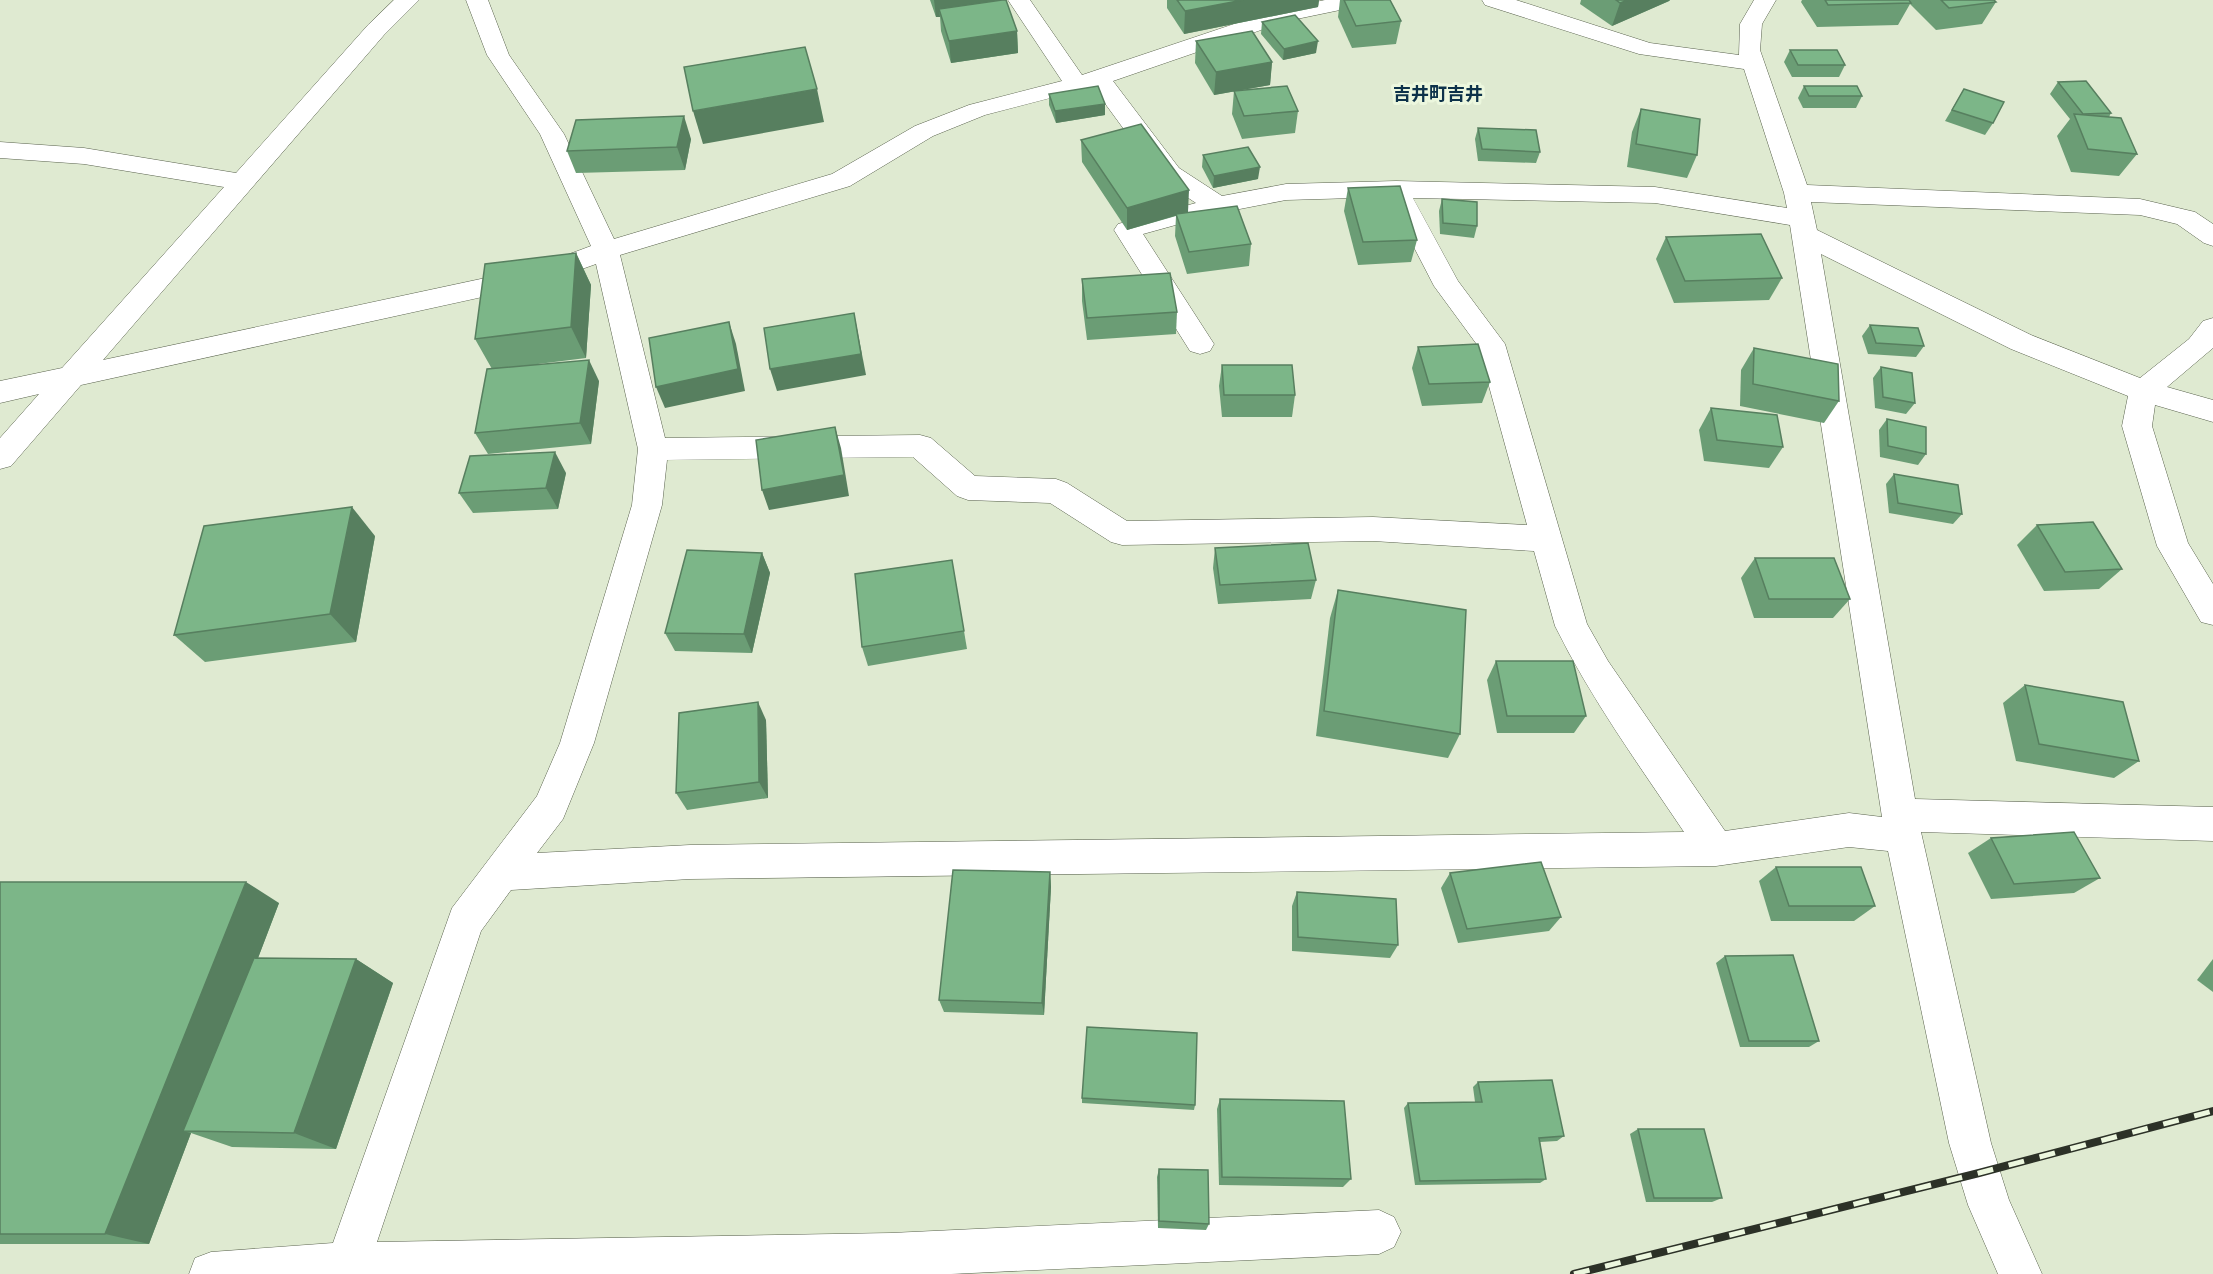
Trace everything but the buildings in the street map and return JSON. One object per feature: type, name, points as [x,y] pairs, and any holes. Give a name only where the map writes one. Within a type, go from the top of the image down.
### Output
[{"type":"street","points":[[0,458],[241,182],[382,24],[408,0]]},
{"type":"street","points":[[348,1264],[465,921],[550,807],[577,743],[647,505],[653,449],[606,250],[552,134],[498,55],[477,0]]},
{"type":"street","points":[[1019,0],[1170,174],[1218,205]]},
{"type":"street","points":[[0,392],[537,276],[606,250],[831,184],[946,121],[978,110],[1087,81],[1281,16],[1356,0]]},
{"type":"street","points":[[1493,0],[1647,50],[1755,64]]},
{"type":"street","points":[[1765,0],[1751,24],[1749,50],[1802,216],[1902,826],[1970,1143],[1989,1205],[2020,1274]]},
{"type":"street","points":[[0,150],[84,156],[241,182]]},
{"type":"street","points":[[1396,189],[1448,286],[1491,344],[1571,626],[1596,671],[1716,849]]},
{"type":"street","points":[[1200,344],[1127,230],[1218,205],[1286,192],[1396,189],[1655,195],[1802,216],[2140,207],[2186,218],[2213,237]]},
{"type":"street","points":[[1802,216],[2021,342],[2144,391],[2213,411]]},
{"type":"street","points":[[2213,328],[2199,346],[2144,391],[2137,426],[2173,546],[2213,612]]},
{"type":"street","points":[[653,449],[920,446],[968,488],[1056,491],[1122,533],[1373,529],[1546,539]]},
{"type":"street","points":[[499,873],[690,862],[1716,849],[1849,830],[1902,826],[2213,824]]},
{"type":"street","points":[[211,1274],[348,1264],[891,1255],[1378,1232]]},
{"type":"railway","points":[[1574,1274],[1979,1173],[2213,1111]]},
{"type":"district","name":"吉井町吉井","points":[[1438,94]]}]
